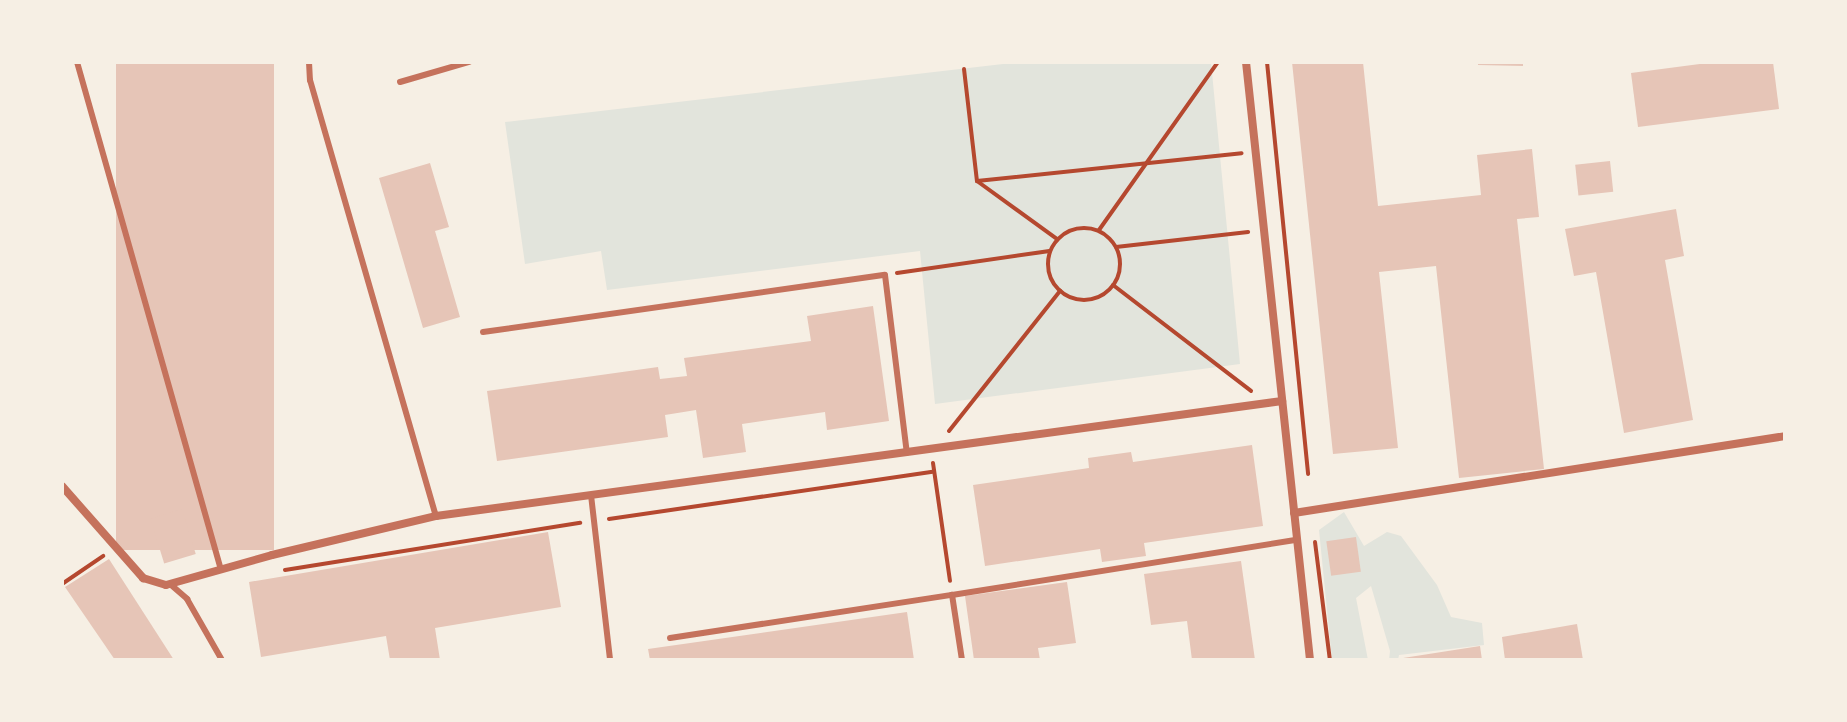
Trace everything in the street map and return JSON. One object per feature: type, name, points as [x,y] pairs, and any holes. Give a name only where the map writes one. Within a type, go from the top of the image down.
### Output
[{"type":"street","points":[[1246,62],[1310,660]]},
{"type":"street","points":[[62,486],[115,549],[147,581],[170,584],[436,516],[1282,401]]},
{"type":"street","points":[[1294,513],[1785,436]]},
{"type":"lane","points":[[77,62],[221,570]]},
{"type":"lane","points":[[309,62],[310,80],[436,516]]},
{"type":"lane","points":[[400,82],[469,62]]},
{"type":"lane","points":[[483,332],[885,275],[907,453]]},
{"type":"lane","points":[[591,495],[610,660]]},
{"type":"lane","points":[[670,638],[1297,540]]},
{"type":"lane","points":[[170,584],[187,599],[222,660]]},
{"type":"lane","points":[[952,595],[962,660]]},
{"type":"path","points":[[1098,230],[1218,62]]},
{"type":"path","points":[[1267,62],[1312,510]]},
{"type":"path","points":[[964,69],[977,181],[1057,239]]},
{"type":"path","points":[[977,181],[1256,152]]},
{"type":"path","points":[[1079,228],[1098,230],[1116,247],[1119,272],[1113,285],[1096,298],[1083,300],[1060,291],[1050,277],[1049,251],[1057,239],[1079,228]]},
{"type":"path","points":[[1116,247],[1264,230]]},
{"type":"path","points":[[885,275],[1049,251]]},
{"type":"path","points":[[1113,285],[1267,403]]},
{"type":"path","points":[[952,595],[933,472],[935,448],[1060,291]]},
{"type":"path","points":[[547,527],[933,472]]},
{"type":"path","points":[[1315,540],[1330,660]]},
{"type":"path","points":[[62,584],[115,549]]},
{"type":"shaded area","points":[[1021,62],[1211,62],[1240,364],[935,404],[920,251],[607,290],[601,251],[525,264],[505,122]]},
{"type":"shaded area","points":[[1344,512],[1364,546],[1387,532],[1401,536],[1437,585],[1451,617],[1482,623],[1484,645],[1399,655],[1398,660],[1389,660],[1390,651],[1371,586],[1356,598],[1368,660],[1332,660],[1319,530]]},
{"type":"building","points":[[116,62],[274,62],[274,550],[116,550]]},
{"type":"building","points":[[1292,62],[1363,62],[1378,206],[1481,195],[1477,155],[1532,149],[1539,217],[1517,219],[1544,469],[1459,478],[1436,266],[1379,272],[1398,448],[1333,454]]},
{"type":"building","points":[[1478,62],[1523,62],[1523,66],[1478,65]]},
{"type":"building","points":[[1715,62],[1773,62],[1779,109],[1638,127],[1631,73]]},
{"type":"building","points":[[1610,161],[1613,192],[1578,195],[1575,165]]},
{"type":"building","points":[[430,163],[449,227],[435,231],[460,317],[423,328],[379,178]]},
{"type":"building","points":[[1676,209],[1684,256],[1665,260],[1693,420],[1624,433],[1596,272],[1574,276],[1565,229]]},
{"type":"building","points":[[873,306],[889,421],[827,430],[825,412],[742,424],[746,452],[703,458],[696,410],[665,415],[668,437],[497,461],[487,391],[658,367],[660,379],[687,376],[684,358],[811,341],[807,316]]},
{"type":"building","points":[[1252,445],[1263,526],[1144,543],[1146,556],[1102,562],[1100,549],[985,566],[973,485],[1089,468],[1088,458],[1131,452],[1133,462]]},
{"type":"building","points":[[182,509],[196,554],[164,564],[150,519]]},
{"type":"building","points":[[548,532],[561,607],[435,628],[440,660],[390,660],[386,636],[261,657],[249,582]]},
{"type":"building","points":[[1356,537],[1361,572],[1331,576],[1326,541]]},
{"type":"building","points":[[109,559],[174,660],[115,660],[65,587]]},
{"type":"building","points":[[1241,561],[1255,660],[1192,660],[1187,621],[1151,625],[1144,574]]},
{"type":"building","points":[[1067,582],[1076,643],[1038,648],[1040,660],[974,660],[965,596]]},
{"type":"building","points":[[907,612],[914,660],[650,660],[648,649]]},
{"type":"building","points":[[1577,624],[1583,660],[1505,660],[1502,637]]},
{"type":"building","points":[[1480,646],[1482,660],[1403,660],[1403,658]]}]
